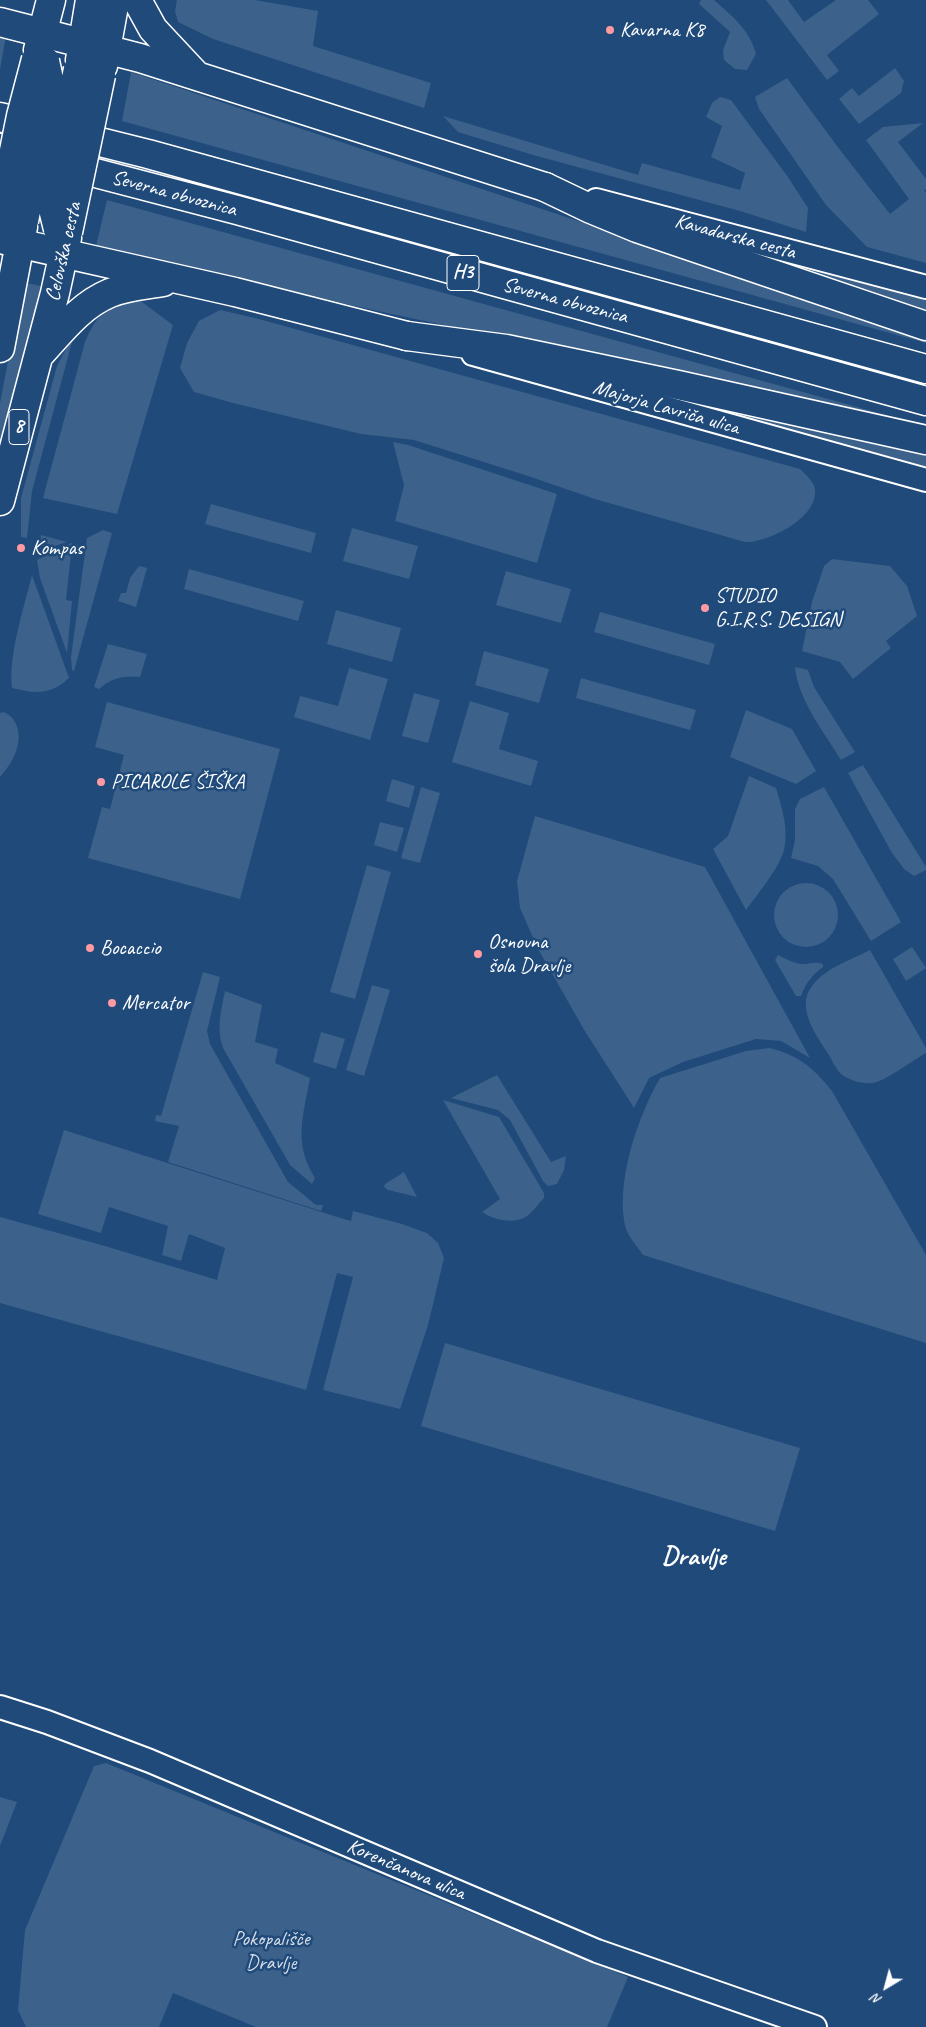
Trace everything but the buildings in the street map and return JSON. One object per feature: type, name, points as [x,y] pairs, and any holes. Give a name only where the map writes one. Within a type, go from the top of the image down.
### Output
[{"type":"main road","points":[[0,348],[9,228],[30,41],[51,0]]},
{"type":"main road","points":[[90,0],[92,59]]},
{"type":"main road","name":"Celovška cesta","points":[[0,501],[67,244],[92,59],[115,0]]},
{"type":"main road","points":[[137,0],[154,29],[199,78]]},
{"type":"main road","points":[[30,41],[92,59],[199,78],[545,187],[636,228],[926,326]]},
{"type":"main road","name":"Severna obvoznica","points":[[0,117],[148,154],[926,369]]},
{"type":"main road","name":"Severna obvoznica","points":[[0,148],[210,203],[926,401]]},
{"type":"main road","points":[[9,228],[67,244],[175,280],[235,292],[406,336],[506,349],[926,440]]},
{"type":"main road","points":[[38,356],[82,309],[92,302],[111,293],[175,280]]},
{"type":"street","name":"Kavadarska cesta","points":[[545,187],[926,287]]},
{"type":"street","name":"Majorja Lavriča ulica","points":[[406,336],[926,480]]},
{"type":"street","name":"Korenčanova ulica","points":[[0,1707],[47,1722],[141,1758],[597,1951],[815,2027]]},
{"type":"green space","points":[[177,0],[255,0],[318,11],[313,46],[431,83],[424,108],[213,39],[178,22],[175,11]]},
{"type":"green space","points":[[701,0],[714,0],[745,31],[756,54],[747,70],[735,69],[724,60],[723,50],[730,32],[699,4]]},
{"type":"green space","points":[[766,0],[788,0],[804,22],[836,0],[868,0],[879,14],[827,55],[839,71],[827,80]]},
{"type":"green space","points":[[0,33],[6,35],[0,70]]},
{"type":"green space","points":[[895,68],[904,81],[901,93],[859,124],[839,99],[852,88],[859,96]]},
{"type":"green space","points":[[131,72],[926,337],[926,343],[122,121]]},
{"type":"green space","points":[[787,78],[890,214],[909,199],[866,140],[883,127],[923,123],[898,142],[926,179],[926,189],[924,190],[926,193],[926,263],[867,247],[826,205],[759,109],[755,97]]},
{"type":"green space","points":[[720,97],[731,100],[788,177],[808,208],[806,232],[740,211],[533,155],[458,132],[443,116],[638,175],[642,163],[740,190],[745,173],[711,157],[722,126],[706,117],[712,103]]},
{"type":"green space","points":[[107,200],[926,426],[926,429],[95,250]]},
{"type":"green space","points":[[669,226],[926,298],[926,315]]},
{"type":"green space","points":[[23,282],[45,287],[0,457],[0,403]]},
{"type":"green space","points":[[138,299],[173,325],[117,514],[43,498],[85,342],[94,324],[105,312],[118,305]]},
{"type":"green space","points":[[220,310],[259,319],[800,469],[814,485],[814,501],[800,519],[789,527],[766,538],[745,542],[595,499],[414,440],[361,434],[194,392],[180,368],[187,343],[199,321]]},
{"type":"green space","points":[[75,331],[32,491],[27,538],[21,537],[21,498],[57,366]]},
{"type":"green space","points":[[624,382],[926,451],[926,473],[627,389]]},
{"type":"green space","points":[[393,442],[408,445],[557,494],[537,563],[395,521],[404,485]]},
{"type":"green space","points":[[211,504],[316,533],[311,553],[205,524]]},
{"type":"green space","points":[[352,528],[418,546],[409,579],[343,561]]},
{"type":"green space","points":[[103,530],[112,533],[74,671],[72,670],[71,657],[87,538]]},
{"type":"green space","points":[[41,535],[67,542],[43,550],[39,548]]},
{"type":"green space","points":[[71,543],[81,546],[79,549],[75,549],[74,554],[71,554],[66,600],[72,601],[67,653],[40,578],[37,560]]},
{"type":"green space","points":[[832,559],[890,566],[907,586],[917,616],[886,641],[891,648],[853,679],[840,662],[802,651],[812,602],[824,566]]},
{"type":"green space","points":[[139,566],[147,568],[136,607],[118,601],[121,593],[126,593],[130,578]]},
{"type":"green space","points":[[189,569],[304,601],[298,621],[184,589]]},
{"type":"green space","points":[[506,571],[571,589],[561,623],[496,605]]},
{"type":"green space","points":[[32,575],[69,678],[56,688],[42,692],[12,688],[11,675],[14,647]]},
{"type":"green space","points":[[336,610],[401,628],[392,662],[327,644]]},
{"type":"green space","points":[[600,612],[715,644],[709,665],[594,632]]},
{"type":"green space","points":[[108,644],[147,654],[140,677],[118,678],[108,682],[99,689],[94,687]]},
{"type":"green space","points":[[484,651],[549,669],[539,703],[475,685]]},
{"type":"green space","points":[[795,667],[808,670],[814,687],[855,752],[841,760],[806,704],[797,679]]},
{"type":"green space","points":[[349,668],[388,679],[370,740],[294,717],[300,696],[338,706]]},
{"type":"green space","points":[[581,678],[696,710],[690,730],[576,698]]},
{"type":"green space","points":[[414,693],[440,700],[428,743],[402,736]]},
{"type":"green space","points":[[470,701],[509,713],[499,749],[538,761],[531,786],[452,762]]},
{"type":"green space","points":[[107,702],[280,749],[240,899],[88,858],[102,807],[110,809],[124,755],[95,747]]},
{"type":"green space","points":[[746,710],[792,729],[816,771],[796,784],[730,757]]},
{"type":"green space","points":[[3,712],[14,720],[19,737],[13,758],[0,777],[0,713]]},
{"type":"green space","points":[[863,765],[926,867],[926,870],[914,876],[904,869],[892,853],[848,773]]},
{"type":"green space","points":[[749,776],[776,788],[786,835],[782,857],[768,881],[746,910],[713,849],[728,836]]},
{"type":"green space","points":[[392,779],[415,786],[409,808],[386,801]]},
{"type":"green space","points":[[421,787],[440,793],[420,863],[401,858]]},
{"type":"green space","points":[[824,787],[901,922],[871,941],[833,879],[818,866],[791,858],[795,840],[795,809],[800,799]]},
{"type":"green space","points":[[535,816],[705,867],[810,1058],[781,1041],[756,1039],[683,1062],[649,1078],[634,1108],[583,1028],[537,947],[520,908],[517,881]]},
{"type":"green space","points":[[380,822],[404,828],[397,852],[374,845]]},
{"type":"green space","points":[[367,865],[391,872],[355,999],[330,992]]},
{"type":"green space","points":[[800,883],[812,883],[829,892],[836,903],[838,915],[836,927],[829,938],[812,947],[800,947],[788,942],[779,933],[774,921],[774,909],[779,897],[788,888]]},
{"type":"green space","points":[[912,947],[926,968],[906,981],[893,959]]},
{"type":"green space","points":[[870,950],[926,1048],[926,1053],[900,1070],[873,1083],[852,1080],[839,1072],[814,1031],[807,1012],[806,1003],[807,994],[824,974]]},
{"type":"green space","points":[[778,955],[802,964],[823,964],[823,967],[807,983],[801,996],[796,996],[775,960]]},
{"type":"green space","points":[[203,972],[220,977],[207,1031],[210,1044],[288,1182],[316,1205],[323,1205],[321,1211],[168,1162],[179,1126],[155,1121],[156,1115],[161,1116]]},
{"type":"green space","points":[[372,985],[390,990],[364,1076],[346,1070]]},
{"type":"green space","points":[[225,991],[262,1005],[255,1042],[278,1049],[275,1063],[310,1078],[303,1118],[302,1141],[308,1165],[315,1178],[312,1184],[290,1165],[223,1048],[220,1026]]},
{"type":"green space","points":[[321,1032],[345,1039],[336,1069],[313,1062]]},
{"type":"green space","points":[[769,1048],[797,1058],[818,1075],[832,1091],[926,1255],[926,1343],[643,1255],[627,1232],[623,1211],[623,1192],[630,1151],[644,1111],[660,1078],[746,1051]]},
{"type":"green space","points":[[497,1075],[551,1162],[566,1156],[564,1170],[557,1184],[548,1186],[543,1181],[510,1120],[498,1110],[451,1098]]},
{"type":"green space","points":[[443,1100],[499,1117],[544,1193],[544,1198],[527,1216],[510,1221],[492,1217],[482,1212],[500,1199]]},
{"type":"green space","points":[[64,1130],[351,1221],[353,1211],[402,1224],[427,1233],[438,1243],[444,1258],[428,1325],[400,1409],[323,1390],[353,1277],[337,1273],[306,1390],[0,1303],[0,1217],[217,1280],[225,1248],[189,1234],[181,1261],[162,1255],[168,1226],[109,1207],[101,1233],[38,1214]]},
{"type":"green space","points":[[404,1172],[417,1197],[388,1190],[384,1187],[385,1184]]},
{"type":"green space","points":[[445,1343],[800,1448],[775,1531],[421,1426]]},
{"type":"green space","name":"Pokopališče Dravlje","points":[[106,1763],[628,1977],[607,2027],[256,2027],[173,1993],[159,2027],[26,2027],[18,2010],[25,1930],[94,1766]]},
{"type":"green space","points":[[0,1797],[17,1802],[0,1846]]},
{"type":"place","name":"Kavarna K8","points":[[610,30]]},
{"type":"place","name":"Kompas","points":[[21,548]]},
{"type":"place","name":"STUDIO G.I.R.S. DESIGN","points":[[705,608]]},
{"type":"place","name":"PICAROLE ŠIŠKA","points":[[101,782]]},
{"type":"place","name":"Bocaccio","points":[[90,948]]},
{"type":"place","name":"Osnovna šola Dravlje","points":[[478,954]]},
{"type":"place","name":"Mercator","points":[[112,1003]]},
{"type":"district","name":"Dravlje","points":[[694,1557]]}]
